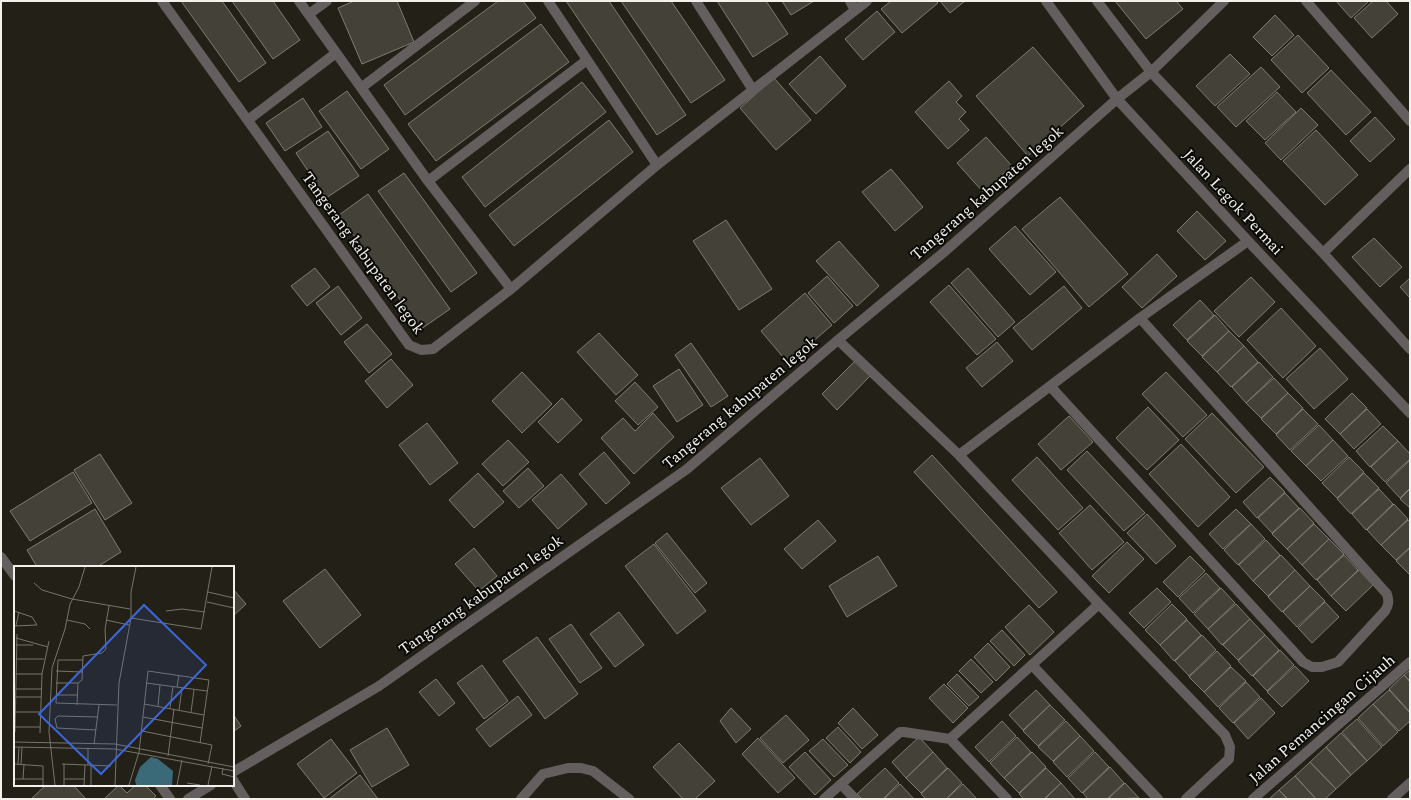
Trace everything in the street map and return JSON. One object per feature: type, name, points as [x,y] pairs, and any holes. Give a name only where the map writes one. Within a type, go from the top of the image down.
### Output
[{"type":"street","name":"Tangerang kabupaten legok","points":[[162,1],[409,345],[422,350],[433,349],[511,289],[657,165],[867,1]]},
{"type":"street","points":[[299,1],[428,180],[511,289]]},
{"type":"street","points":[[309,14],[327,1]]},
{"type":"street","points":[[361,88],[475,1]]},
{"type":"street","points":[[548,1],[657,165]]},
{"type":"street","points":[[696,1],[753,90]]},
{"type":"street","points":[[850,1],[855,10]]},
{"type":"street","name":"Jalan Legok Permai","points":[[1046,1],[1117,99],[1410,413]]},
{"type":"street","name":"Jalan Legok Permai","points":[[1097,1],[1151,72],[1323,253],[1410,349]]},
{"type":"street","name":"Tangerang kabupaten legok","points":[[234,771],[379,686],[687,469],[942,253],[1117,99],[1151,72],[1224,1]]},
{"type":"street","points":[[1306,1],[1410,121]]},
{"type":"street","points":[[248,120],[336,53]]},
{"type":"street","points":[[428,180],[587,60]]},
{"type":"street","points":[[1323,253],[1410,169]]},
{"type":"street","points":[[960,455],[1140,318],[1248,241]]},
{"type":"street","points":[[1050,386],[1303,662],[1312,667],[1322,668],[1338,662],[1385,611],[1389,600],[1387,594],[1140,318]]},
{"type":"street","points":[[838,340],[960,455],[1099,604],[1225,735],[1230,747],[1229,759],[1186,799]]},
{"type":"street","points":[[1,557],[14,575]]},
{"type":"street","points":[[950,739],[1099,604]]},
{"type":"street","name":"Jalan Pemancingan Cijauh","points":[[1253,799],[1410,662]]},
{"type":"street","points":[[1032,665],[1158,799]]},
{"type":"street","points":[[824,799],[900,732],[904,732],[950,739],[1007,799]]},
{"type":"street","points":[[521,799],[543,774],[568,768],[581,768],[593,771],[629,799]]},
{"type":"street","points":[[234,782],[245,799]]},
{"type":"street","points":[[1392,799],[1410,783]]},
{"type":"street","points":[[841,784],[855,799]]},
{"type":"street","points":[[161,786],[170,799]]},
{"type":"street","points":[[188,799],[209,786]]},
{"type":"building","points":[[181,1],[222,1],[266,63],[239,82]]},
{"type":"building","points":[[232,1],[273,1],[300,40],[273,59]]},
{"type":"building","points":[[354,1],[397,1],[414,42],[362,64],[338,8]]},
{"type":"building","points":[[498,1],[523,1],[536,18],[405,115],[384,85]]},
{"type":"building","points":[[566,1],[609,1],[686,115],[657,135]]},
{"type":"building","points":[[621,1],[671,1],[725,80],[691,103]]},
{"type":"building","points":[[717,1],[766,1],[788,34],[753,57]]},
{"type":"building","points":[[782,1],[814,1],[791,15]]},
{"type":"building","points":[[891,1],[936,1],[938,3],[902,33],[881,9]]},
{"type":"building","points":[[940,1],[965,1],[950,13]]},
{"type":"building","points":[[1115,1],[1176,1],[1183,9],[1146,39]]},
{"type":"building","points":[[1336,1],[1369,1],[1351,18]]},
{"type":"building","points":[[1373,1],[1386,1],[1398,14],[1372,38],[1354,18]]},
{"type":"building","points":[[877,11],[895,32],[863,60],[845,39]]},
{"type":"building","points":[[1275,15],[1294,35],[1272,56],[1253,37]]},
{"type":"building","points":[[541,24],[569,62],[436,161],[408,124]]},
{"type":"building","points":[[1298,35],[1329,68],[1302,93],[1271,60]]},
{"type":"building","points":[[1033,47],[1084,106],[1028,156],[976,96]]},
{"type":"building","points":[[1230,54],[1250,74],[1215,106],[1196,86]]},
{"type":"building","points":[[820,56],[846,86],[816,114],[789,84]]},
{"type":"building","points":[[1261,67],[1280,87],[1236,127],[1217,107]]},
{"type":"building","points":[[1331,70],[1371,112],[1346,135],[1307,93]]},
{"type":"building","points":[[774,78],[811,120],[776,150],[740,108]]},
{"type":"building","points":[[949,81],[962,96],[956,102],[966,112],[959,119],[969,130],[948,149],[915,112]]},
{"type":"building","points":[[582,82],[606,112],[485,207],[462,177]]},
{"type":"building","points":[[347,91],[389,149],[361,169],[319,111]]},
{"type":"building","points":[[1277,92],[1296,112],[1265,140],[1246,121]]},
{"type":"building","points":[[303,98],[322,127],[285,151],[266,123]]},
{"type":"building","points":[[1301,108],[1318,125],[1281,160],[1265,143]]},
{"type":"building","points":[[1375,117],[1395,139],[1370,162],[1350,141]]},
{"type":"building","points":[[609,120],[633,152],[514,246],[489,215]]},
{"type":"building","points":[[1316,130],[1358,175],[1325,205],[1283,161]]},
{"type":"building","points":[[328,131],[359,176],[326,198],[296,153]]},
{"type":"building","points":[[986,137],[1012,166],[983,192],[957,163]]},
{"type":"building","points":[[891,169],[923,207],[895,231],[862,192]]},
{"type":"building","points":[[404,173],[477,273],[451,292],[378,191]]},
{"type":"building","points":[[368,194],[450,309],[421,329],[339,215]]},
{"type":"building","points":[[1060,197],[1128,274],[1089,307],[1022,229]]},
{"type":"building","points":[[1197,211],[1226,241],[1205,260],[1177,231]]},
{"type":"building","points":[[726,220],[772,289],[739,310],[693,241]]},
{"type":"building","points":[[1015,226],[1056,272],[1030,295],[989,249]]},
{"type":"building","points":[[1374,238],[1402,267],[1380,287],[1352,257]]},
{"type":"building","points":[[839,241],[879,286],[857,306],[816,261]]},
{"type":"building","points":[[1157,254],[1177,276],[1142,308],[1122,287]]},
{"type":"building","points":[[315,268],[330,287],[307,306],[291,286]]},
{"type":"building","points":[[968,268],[1015,322],[998,337],[951,283]]},
{"type":"building","points":[[827,276],[853,306],[834,323],[808,293]]},
{"type":"building","points":[[1251,277],[1275,302],[1239,337],[1214,311]]},
{"type":"building","points":[[1410,278],[1410,298],[1400,287]]},
{"type":"building","points":[[949,285],[996,339],[977,355],[930,302]]},
{"type":"building","points":[[338,286],[362,318],[341,335],[316,303]]},
{"type":"building","points":[[1064,286],[1082,308],[1032,350],[1013,328]]},
{"type":"building","points":[[805,293],[832,325],[788,363],[761,331]]},
{"type":"building","points":[[1200,300],[1214,315],[1187,340],[1173,325]]},
{"type":"building","points":[[1281,308],[1316,346],[1283,378],[1247,340]]},
{"type":"building","points":[[1215,315],[1229,331],[1202,356],[1187,341]]},
{"type":"building","points":[[367,324],[392,354],[369,373],[344,342]]},
{"type":"building","points":[[1229,331],[1244,346],[1217,372],[1202,357]]},
{"type":"building","points":[[599,333],[638,375],[616,395],[577,352]]},
{"type":"building","points":[[997,342],[1013,361],[982,387],[966,368]]},
{"type":"building","points":[[691,343],[728,396],[711,407],[675,355]]},
{"type":"building","points":[[1244,346],[1258,362],[1231,387],[1217,372]]},
{"type":"building","points":[[1320,348],[1348,379],[1314,409],[1286,379]]},
{"type":"building","points":[[391,359],[413,385],[387,408],[365,381]]},
{"type":"building","points":[[856,360],[870,376],[837,410],[822,394]]},
{"type":"building","points":[[1259,362],[1273,377],[1246,403],[1232,387]]},
{"type":"building","points":[[679,369],[703,405],[677,422],[653,386]]},
{"type":"building","points":[[522,372],[552,404],[522,433],[492,401]]},
{"type":"building","points":[[1166,372],[1207,415],[1183,437],[1142,394]]},
{"type":"building","points":[[1274,378],[1288,393],[1261,418],[1246,403]]},
{"type":"building","points":[[635,382],[658,407],[638,425],[615,401]]},
{"type":"building","points":[[1288,393],[1303,408],[1276,434],[1261,419]]},
{"type":"building","points":[[1352,393],[1367,408],[1340,434],[1325,419]]},
{"type":"building","points":[[562,398],[582,420],[558,443],[538,422]]},
{"type":"building","points":[[1148,407],[1179,440],[1147,470],[1116,438]]},
{"type":"building","points":[[1303,409],[1318,424],[1290,450],[1276,435]]},
{"type":"building","points":[[1367,409],[1381,424],[1354,449],[1340,434]]},
{"type":"building","points":[[653,413],[674,437],[634,474],[601,438],[623,418],[635,431]]},
{"type":"building","points":[[1212,413],[1264,467],[1236,493],[1185,439]]},
{"type":"building","points":[[1069,416],[1093,442],[1061,470],[1038,444]]},
{"type":"building","points":[[427,423],[458,463],[430,485],[399,445]]},
{"type":"building","points":[[1319,425],[1333,440],[1306,466],[1291,451]]},
{"type":"building","points":[[1383,426],[1398,441],[1370,467],[1356,451]]},
{"type":"building","points":[[508,440],[529,462],[503,486],[482,464]]},
{"type":"building","points":[[1333,440],[1348,456],[1321,481],[1306,466]]},
{"type":"building","points":[[1398,441],[1410,454],[1410,459],[1385,482],[1371,467]]},
{"type":"building","points":[[1181,444],[1230,497],[1198,527],[1149,474]]},
{"type":"building","points":[[1087,451],[1145,513],[1124,531],[1067,470]]},
{"type":"building","points":[[604,452],[630,483],[606,504],[579,474]]},
{"type":"building","points":[[100,454],[132,503],[105,520],[74,470]]},
{"type":"building","points":[[932,455],[1057,592],[1039,608],[914,472]]},
{"type":"building","points":[[1037,457],[1083,508],[1058,530],[1012,480]]},
{"type":"building","points":[[1349,457],[1364,472],[1337,498],[1322,483]]},
{"type":"building","points":[[760,458],[789,496],[751,525],[721,488]]},
{"type":"building","points":[[1410,460],[1410,488],[1400,498],[1386,483]]},
{"type":"building","points":[[528,468],[544,486],[519,508],[503,491]]},
{"type":"building","points":[[73,472],[92,503],[30,541],[10,511]]},
{"type":"building","points":[[478,473],[504,502],[474,528],[449,500]]},
{"type":"building","points":[[1364,473],[1379,488],[1351,514],[1337,499]]},
{"type":"building","points":[[561,474],[587,504],[558,529],[532,500]]},
{"type":"building","points":[[1270,477],[1285,492],[1257,518],[1243,502]]},
{"type":"building","points":[[1379,489],[1393,504],[1366,530],[1352,514]]},
{"type":"building","points":[[1410,489],[1410,508],[1400,499]]},
{"type":"building","points":[[1285,493],[1299,508],[1272,533],[1258,518]]},
{"type":"building","points":[[1394,504],[1408,519],[1381,545],[1367,530]]},
{"type":"building","points":[[1090,505],[1124,542],[1092,570],[1059,533]]},
{"type":"building","points":[[1300,508],[1314,523],[1287,549],[1272,534]]},
{"type":"building","points":[[95,509],[121,552],[99,566],[36,566],[27,550]]},
{"type":"building","points":[[1236,509],[1251,524],[1223,549],[1209,534]]},
{"type":"building","points":[[1147,514],[1176,546],[1156,564],[1127,533]]},
{"type":"building","points":[[818,520],[836,541],[802,569],[784,549]]},
{"type":"building","points":[[1408,520],[1410,521],[1410,547],[1396,560],[1381,545]]},
{"type":"building","points":[[1251,524],[1265,539],[1238,565],[1224,550]]},
{"type":"building","points":[[1314,524],[1329,539],[1302,565],[1287,549]]},
{"type":"building","points":[[667,533],[707,583],[695,593],[655,543]]},
{"type":"building","points":[[1329,539],[1344,554],[1316,580],[1302,565]]},
{"type":"building","points":[[1266,540],[1280,555],[1253,581],[1239,565]]},
{"type":"building","points":[[1127,542],[1144,559],[1109,593],[1092,576]]},
{"type":"building","points":[[654,544],[706,611],[677,634],[625,566]]},
{"type":"building","points":[[474,548],[497,576],[479,591],[455,564]]},
{"type":"building","points":[[1410,548],[1410,575],[1396,561]]},
{"type":"building","points":[[1281,555],[1295,570],[1268,596],[1253,581]]},
{"type":"building","points":[[1344,555],[1358,570],[1331,596],[1317,580]]},
{"type":"building","points":[[878,556],[897,586],[847,617],[829,586]]},
{"type":"building","points":[[1190,556],[1205,571],[1178,597],[1163,582]]},
{"type":"building","points":[[325,569],[361,615],[320,648],[283,601]]},
{"type":"building","points":[[1295,570],[1310,586],[1282,612],[1268,597]]},
{"type":"building","points":[[1359,570],[1373,585],[1346,611],[1331,596]]},
{"type":"building","points":[[1206,573],[1220,588],[1193,613],[1179,598]]},
{"type":"building","points":[[1310,586],[1325,601],[1297,627],[1283,612]]},
{"type":"building","points":[[1157,588],[1171,602],[1144,628],[1129,613]]},
{"type":"building","points":[[1221,588],[1235,603],[1208,629],[1194,614]]},
{"type":"building","points":[[234,590],[246,604],[234,615]]},
{"type":"building","points":[[1325,602],[1339,617],[1312,643],[1298,628]]},
{"type":"building","points":[[1172,604],[1187,619],[1160,645],[1145,630]]},
{"type":"building","points":[[1236,604],[1250,619],[1222,645],[1208,629]]},
{"type":"building","points":[[1029,605],[1054,632],[1030,655],[1005,627]]},
{"type":"building","points":[[619,612],[644,645],[615,667],[590,634]]},
{"type":"building","points":[[1250,619],[1265,635],[1238,660],[1223,645]]},
{"type":"building","points":[[1187,620],[1201,635],[1174,661],[1160,645]]},
{"type":"building","points":[[571,624],[602,668],[580,683],[549,639]]},
{"type":"building","points":[[1002,630],[1025,655],[1014,666],[990,641]]},
{"type":"building","points":[[1202,635],[1216,650],[1189,676],[1175,661]]},
{"type":"building","points":[[1265,635],[1279,650],[1252,676],[1238,661]]},
{"type":"building","points":[[537,637],[578,694],[545,719],[503,661]]},
{"type":"building","points":[[988,643],[1010,667],[996,681],[974,657]]},
{"type":"building","points":[[1280,650],[1294,665],[1267,691],[1253,676]]},
{"type":"building","points":[[1217,651],[1231,666],[1204,692],[1189,677]]},
{"type":"building","points":[[971,659],[993,682],[981,693],[959,671]]},
{"type":"building","points":[[482,665],[508,701],[484,719],[457,683]]},
{"type":"building","points":[[1295,666],[1309,681],[1282,707],[1267,692]]},
{"type":"building","points":[[1231,667],[1246,681],[1218,707],[1204,692]]},
{"type":"building","points":[[1410,670],[1410,681],[1404,675]]},
{"type":"building","points":[[957,674],[979,697],[969,706],[947,684]]},
{"type":"building","points":[[1404,675],[1410,682],[1410,712],[1389,689]]},
{"type":"building","points":[[436,679],[455,703],[439,716],[419,692]]},
{"type":"building","points":[[1246,682],[1260,697],[1233,723],[1219,708]]},
{"type":"building","points":[[944,684],[968,708],[953,723],[929,698]]},
{"type":"building","points":[[1036,690],[1050,705],[1023,730],[1009,715]]},
{"type":"building","points":[[1389,690],[1410,713],[1410,721],[1399,731],[1373,704]]},
{"type":"building","points":[[518,696],[532,715],[490,747],[476,729]]},
{"type":"building","points":[[1261,698],[1275,713],[1248,739],[1234,723]]},
{"type":"building","points":[[1373,704],[1398,732],[1383,746],[1358,718]]},
{"type":"building","points":[[1050,705],[1065,720],[1038,746],[1023,731]]},
{"type":"building","points":[[731,708],[751,729],[736,743],[720,721]]},
{"type":"building","points":[[853,708],[878,735],[862,749],[838,723]]},
{"type":"building","points":[[786,715],[809,740],[783,763],[760,738]]},
{"type":"building","points":[[234,716],[241,726],[234,731]]},
{"type":"building","points":[[1357,719],[1382,747],[1367,761],[1342,732]]},
{"type":"building","points":[[1002,721],[1016,736],[989,762],[975,747]]},
{"type":"building","points":[[1066,721],[1080,736],[1053,761],[1038,747]]},
{"type":"building","points":[[838,727],[861,752],[850,763],[826,738]]},
{"type":"building","points":[[387,728],[409,765],[372,787],[350,750]]},
{"type":"building","points":[[1341,733],[1367,761],[1351,775],[1326,747]]},
{"type":"building","points":[[1080,736],[1094,751],[1067,777],[1053,762]]},
{"type":"building","points":[[919,737],[933,752],[906,778],[892,762]]},
{"type":"building","points":[[1017,737],[1031,752],[1004,778],[990,763]]},
{"type":"building","points":[[758,738],[795,778],[778,793],[742,754]]},
{"type":"building","points":[[331,739],[357,773],[324,798],[297,764]]},
{"type":"building","points":[[823,739],[848,765],[834,777],[809,751]]},
{"type":"building","points":[[679,743],[715,781],[695,799],[683,799],[653,767]]},
{"type":"building","points":[[1326,747],[1351,775],[1336,789],[1310,762]]},
{"type":"building","points":[[805,752],[831,780],[815,795],[789,767]]},
{"type":"building","points":[[933,752],[947,768],[921,793],[906,778]]},
{"type":"building","points":[[1032,752],[1046,767],[1019,793],[1004,778]]},
{"type":"building","points":[[1095,752],[1109,767],[1082,793],[1068,778]]},
{"type":"building","points":[[1310,762],[1336,789],[1325,799],[1316,799],[1295,776]]},
{"type":"building","points":[[1110,767],[1124,783],[1107,799],[1088,799],[1083,793]]},
{"type":"building","points":[[885,768],[899,783],[883,799],[862,799],[857,794]]},
{"type":"building","points":[[948,768],[962,783],[946,799],[926,799],[921,794]]},
{"type":"building","points":[[1046,768],[1061,783],[1044,799],[1024,799],[1019,794]]},
{"type":"building","points":[[360,775],[378,799],[329,799]]},
{"type":"building","points":[[1295,776],[1316,799],[1288,799],[1279,790]]},
{"type":"building","points":[[1061,783],[1075,799],[1045,799]]},
{"type":"building","points":[[1125,783],[1139,798],[1108,799]]},
{"type":"building","points":[[900,784],[914,799],[884,799]]},
{"type":"building","points":[[963,784],[977,799],[946,799]]},
{"type":"building","points":[[45,786],[74,786],[86,799],[31,799]]},
{"type":"building","points":[[118,786],[120,786],[127,793],[135,786],[146,786],[156,796],[153,799],[104,799]]},
{"type":"building","points":[[1279,790],[1287,799],[1269,799]]}]
